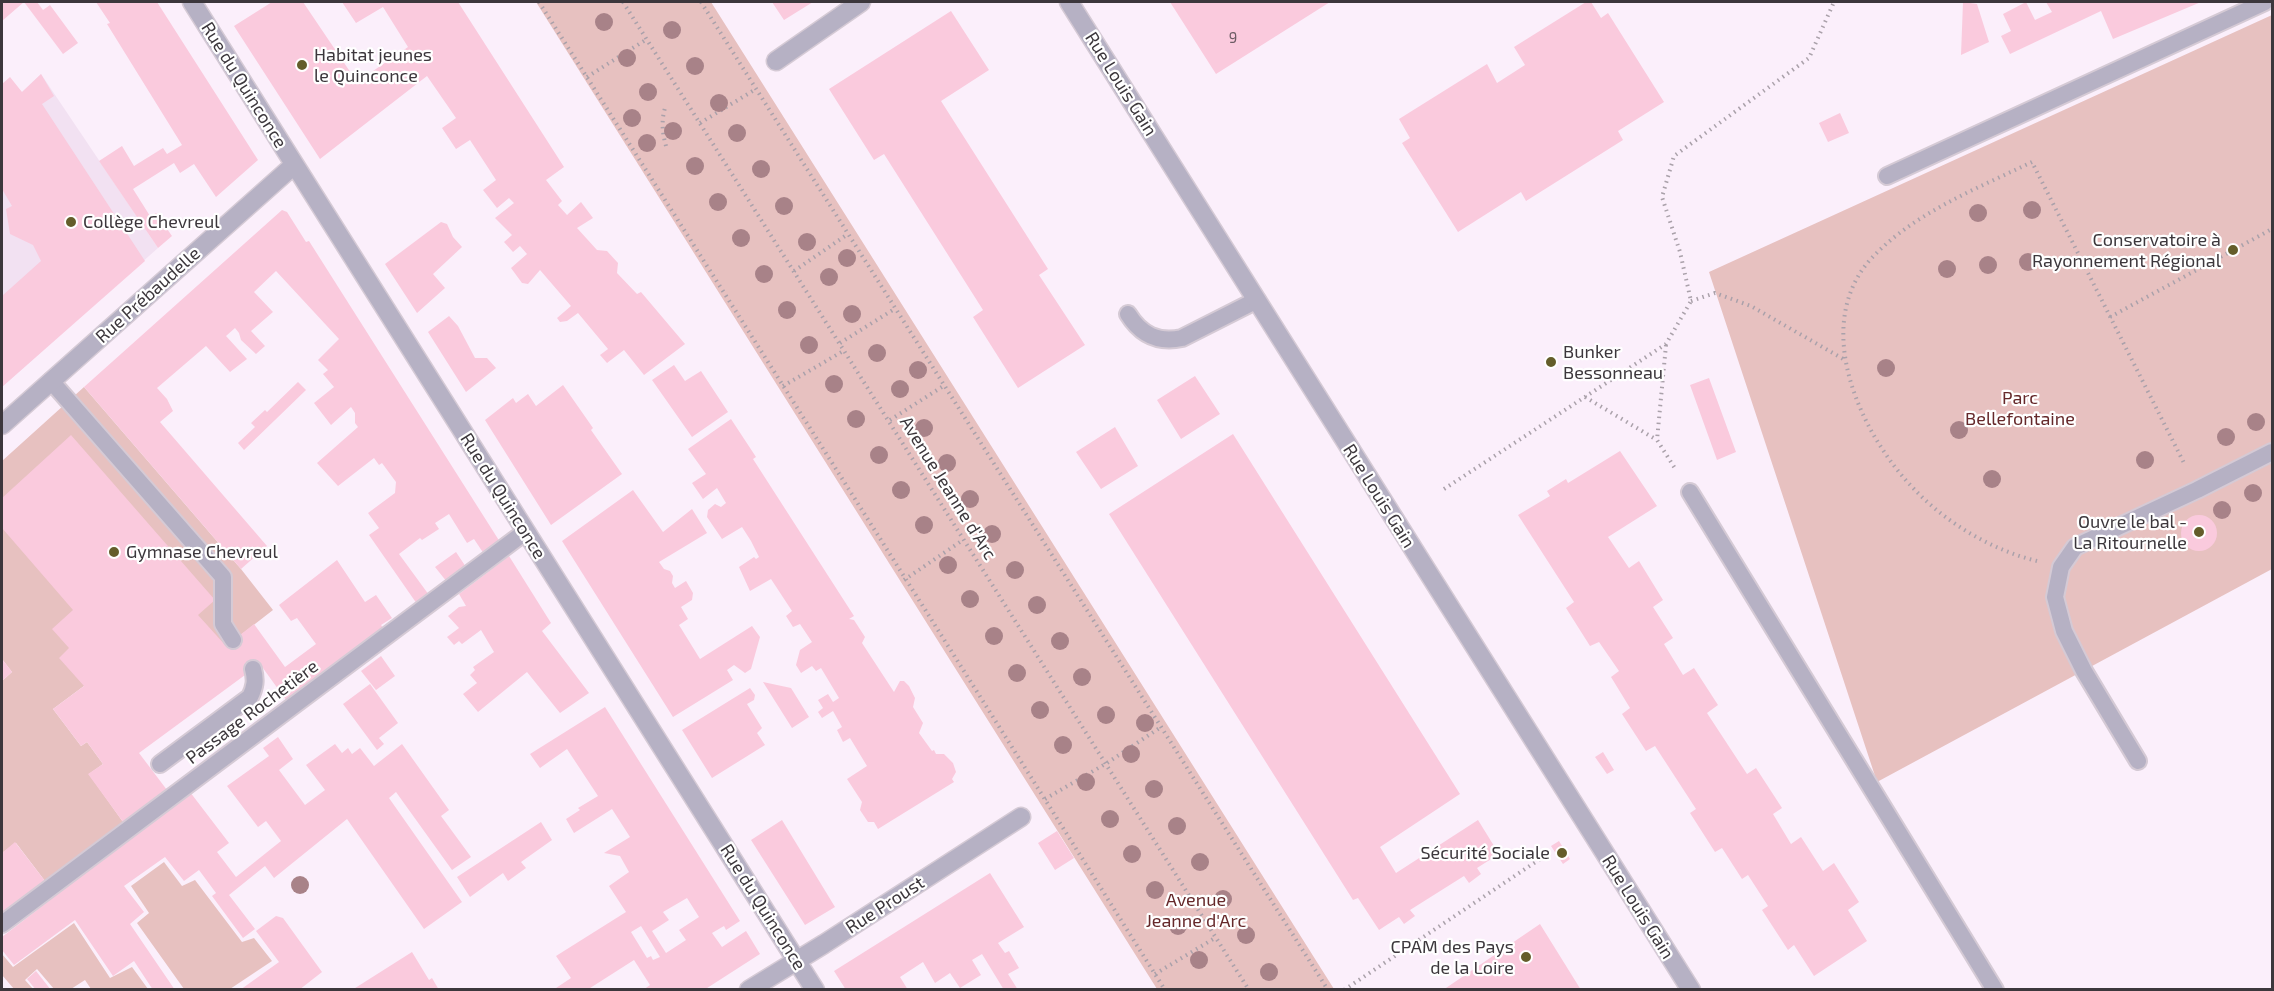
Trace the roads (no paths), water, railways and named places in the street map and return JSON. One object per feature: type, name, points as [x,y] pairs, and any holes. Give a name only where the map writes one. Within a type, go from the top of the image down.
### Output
[{"type":"street","name":"Rue du Quinconce","points":[[192,2],[814,990]]},
{"type":"street","points":[[776,61],[861,2]]},
{"type":"street","name":"Rue Louis Gain","points":[[1069,2],[1691,990]]},
{"type":"street","name":"Rue Prébaudelle","points":[[2,425],[294,165]]},
{"type":"street","name":"Rue Proust","points":[[748,990],[1021,817]]},
{"type":"lane","points":[[1887,176],[2265,2]]},
{"type":"lane","points":[[1128,314],[1135,326],[1145,333],[1157,339],[1169,340],[1182,338],[1257,300]]},
{"type":"lane","points":[[51,381],[223,577],[223,624],[233,640]]},
{"type":"lane","points":[[2138,761],[2084,671],[2064,631],[2055,597],[2061,567],[2075,547],[2198,490],[2272,452]]},
{"type":"lane","points":[[1690,492],[1995,990]]},
{"type":"lane","name":"Passage Rochetière","points":[[2,924],[525,532]]},
{"type":"lane","points":[[160,764],[250,697],[255,688],[256,678],[253,669]]},
{"type":"place","name":"Habitat jeunes le Quinconce","points":[[302,65]]},
{"type":"place","name":"Collège Chevreul","points":[[71,222]]},
{"type":"place","name":"Conservatoire à Rayonnement Régional","points":[[2233,250]]},
{"type":"place","name":"Bunker Bessonneau","points":[[1551,362]]},
{"type":"place","name":"Ouvre le bal - La Ritournelle","points":[[2199,532]]},
{"type":"place","name":"Gymnase Chevreul","points":[[114,552]]},
{"type":"place","name":"Sécurité Sociale","points":[[1562,853]]},
{"type":"place","name":"CPAM des Pays de la Loire","points":[[1526,957]]},
{"type":"park label","name":"Parc Bellefontaine","points":[[2020,408]]},
{"type":"park label","name":"Avenue Jeanne d'Arc","points":[[1196,910]]}]
